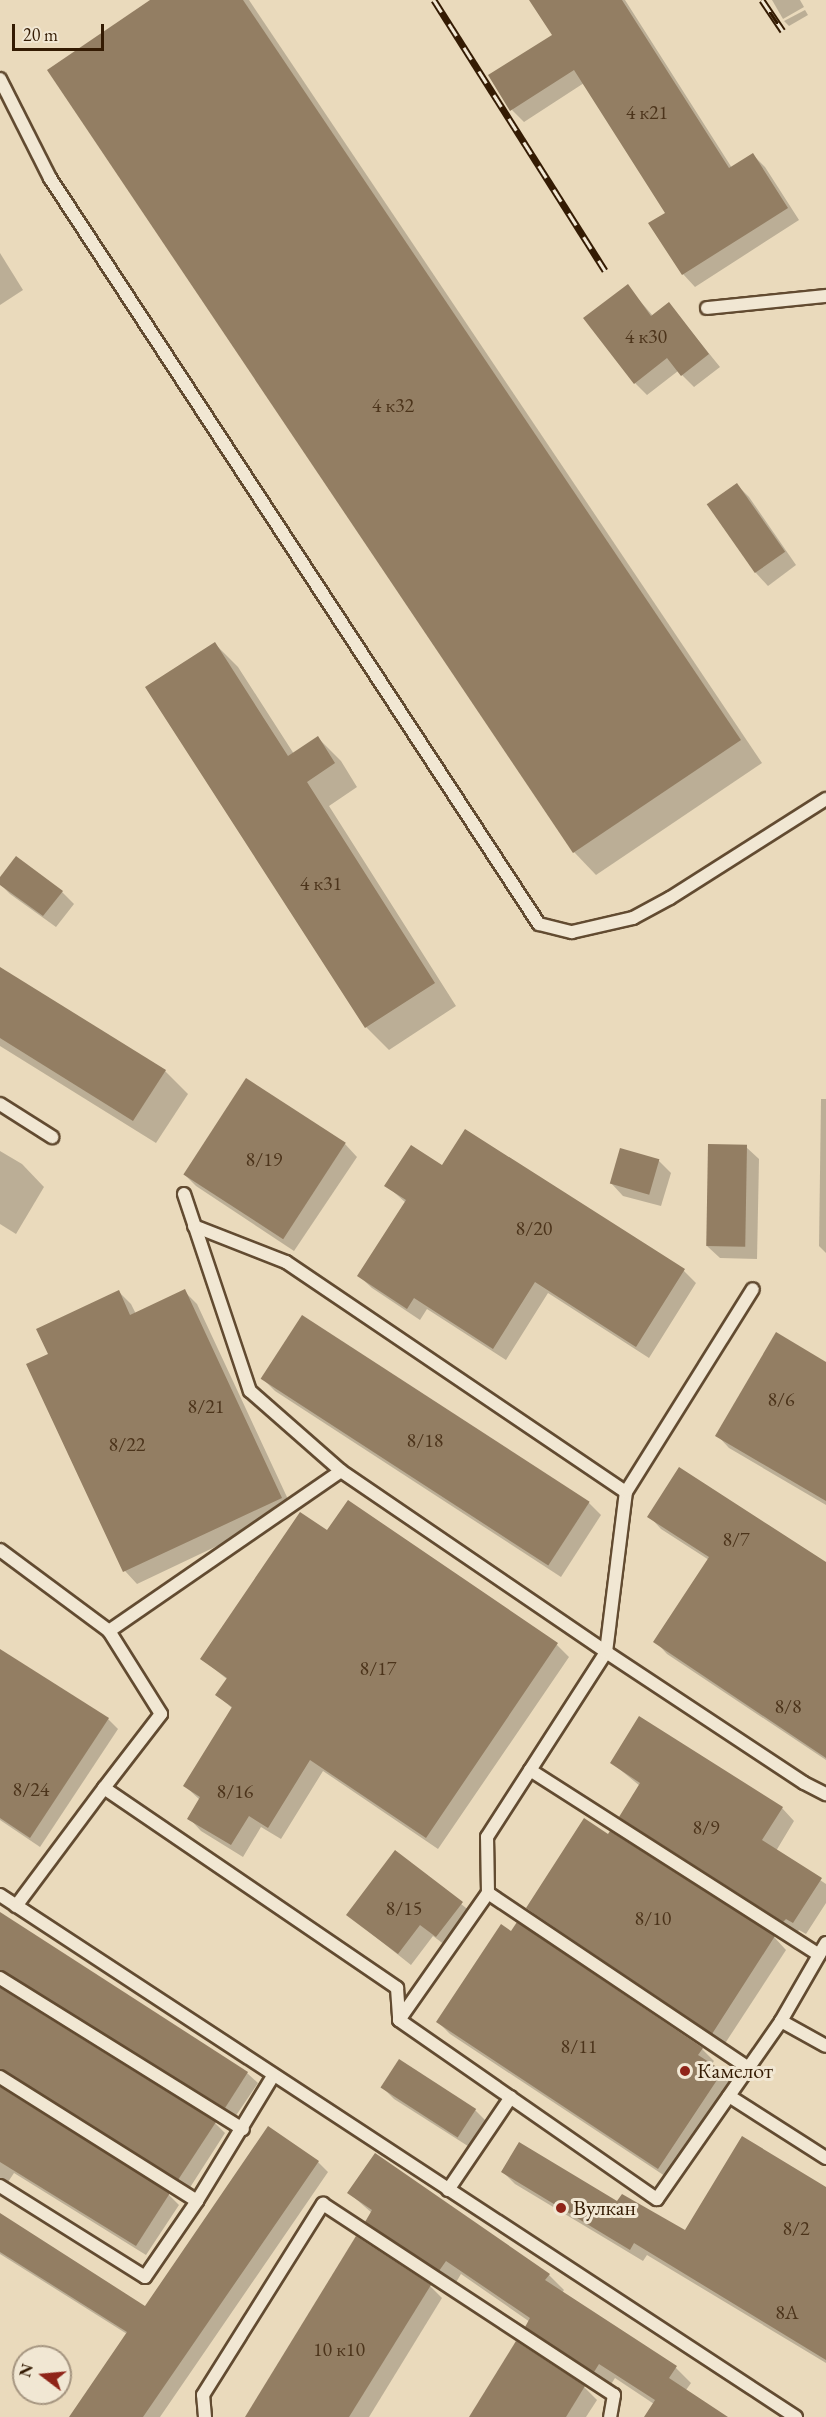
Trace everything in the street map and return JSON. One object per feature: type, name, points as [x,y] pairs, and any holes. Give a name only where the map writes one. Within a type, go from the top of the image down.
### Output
[{"type":"lane","points":[[0,79],[50,178],[539,924],[572,932],[633,918],[670,898],[826,799]]},
{"type":"lane","points":[[707,308],[826,296]]},
{"type":"lane","points":[[0,1104],[52,1137]]},
{"type":"lane","points":[[184,1194],[250,1391],[341,1471],[606,1652],[804,1783],[826,1794]]},
{"type":"lane","points":[[194,1226],[286,1262],[626,1492]]},
{"type":"lane","points":[[399,2020],[488,1893],[487,1837],[606,1652],[626,1492],[753,1289]]},
{"type":"lane","points":[[109,1631],[341,1471]]},
{"type":"lane","points":[[0,1550],[109,1631],[161,1714],[16,1906]]},
{"type":"lane","points":[[530,1770],[819,1955]]},
{"type":"lane","points":[[104,1788],[397,1988],[399,2020]]},
{"type":"lane","points":[[488,1893],[748,2068]]},
{"type":"lane","points":[[0,1896],[796,2417]]},
{"type":"lane","points":[[399,2020],[657,2199],[781,2021],[826,1943]]},
{"type":"lane","points":[[0,1978],[243,2129]]},
{"type":"lane","points":[[781,2021],[826,2046]]},
{"type":"lane","points":[[0,2186],[145,2277],[243,2129],[273,2076]]},
{"type":"lane","points":[[0,2077],[197,2201]]},
{"type":"lane","points":[[729,2096],[826,2158]]},
{"type":"lane","points":[[448,2190],[511,2097]]},
{"type":"lane","points":[[205,2417],[203,2395],[323,2204],[614,2395],[610,2417]]},
{"type":"building","points":[[150,0],[243,0],[741,740],[573,853],[47,70]]},
{"type":"building","points":[[529,0],[622,0],[729,168],[753,153],[788,208],[682,275],[648,223],[665,213],[574,70],[510,111],[488,75],[552,35]]},
{"type":"building","points":[[628,284],[651,316],[669,302],[709,354],[681,376],[667,358],[634,384],[583,318]]},
{"type":"building","points":[[737,483],[785,552],[755,573],[707,504]]},
{"type":"building","points":[[215,642],[288,756],[318,736],[335,763],[307,782],[435,983],[365,1028],[145,687]]},
{"type":"building","points":[[16,856],[63,891],[43,916],[0,885],[0,877]]},
{"type":"building","points":[[0,967],[166,1070],[133,1121],[0,1038]]},
{"type":"building","points":[[246,1078],[346,1143],[283,1239],[183,1174]]},
{"type":"building","points":[[465,1129],[685,1269],[636,1347],[535,1282],[493,1349],[414,1298],[407,1309],[357,1276],[406,1200],[384,1186],[411,1145],[442,1165]]},
{"type":"building","points":[[708,1144],[747,1145],[745,1247],[706,1246]]},
{"type":"building","points":[[620,1148],[659,1159],[649,1195],[610,1184]]},
{"type":"building","points":[[185,1289],[282,1498],[123,1572],[26,1364],[48,1354],[36,1329],[119,1290],[130,1315]]},
{"type":"building","points":[[302,1315],[590,1502],[548,1566],[261,1379]]},
{"type":"building","points":[[776,1332],[826,1362],[826,1501],[715,1436]]},
{"type":"building","points":[[679,1467],[826,1562],[826,1758],[653,1642],[709,1557],[647,1517]]},
{"type":"building","points":[[348,1500],[558,1643],[426,1838],[310,1760],[268,1828],[249,1816],[231,1845],[187,1819],[200,1797],[183,1786],[232,1707],[215,1695],[227,1678],[200,1659],[300,1512],[327,1530]]},
{"type":"building","points":[[0,1649],[109,1718],[30,1838],[0,1818]]},
{"type":"building","points":[[639,1716],[783,1807],[762,1840],[822,1878],[793,1923],[786,1919],[783,1922],[619,1817],[640,1783],[610,1763]]},
{"type":"building","points":[[584,1818],[608,1834],[610,1831],[775,1936],[712,2034],[526,1908]]},
{"type":"building","points":[[395,1850],[463,1902],[436,1937],[420,1925],[398,1954],[346,1915]]},
{"type":"building","points":[[0,1912],[248,2072],[225,2108],[0,1970]]},
{"type":"building","points":[[517,1922],[703,2048],[698,2055],[723,2071],[658,2169],[436,2022],[501,1924],[511,1931]]},
{"type":"building","points":[[0,1988],[216,2122],[178,2180],[0,2069]]},
{"type":"building","points":[[399,2059],[476,2109],[458,2138],[380,2088]]},
{"type":"building","points":[[0,2087],[170,2193],[136,2246],[0,2162]]},
{"type":"building","points":[[268,2126],[319,2161],[143,2417],[69,2417],[127,2332],[0,2252],[0,2213],[145,2306]]},
{"type":"building","points":[[742,2136],[826,2187],[826,2360],[634,2243],[630,2250],[501,2172],[519,2142],[617,2201],[622,2194],[685,2230]]},
{"type":"building","points":[[375,2153],[550,2274],[545,2280],[677,2366],[669,2378],[728,2417],[644,2417],[655,2400],[599,2364],[594,2372],[525,2327],[530,2318],[446,2261],[439,2271],[365,2222],[372,2210],[347,2193]]},
{"type":"building","points":[[356,2236],[431,2285],[349,2417],[245,2417]]},
{"type":"building","points":[[516,2341],[585,2386],[566,2417],[469,2417]]},
{"type":"railway","points":[[434,0],[605,270]]},
{"type":"railway","points":[[762,0],[783,31]]},
{"type":"place","name":"Камелот","points":[[685,2071]]},
{"type":"place","name":"Вулкан","points":[[561,2208]]}]
